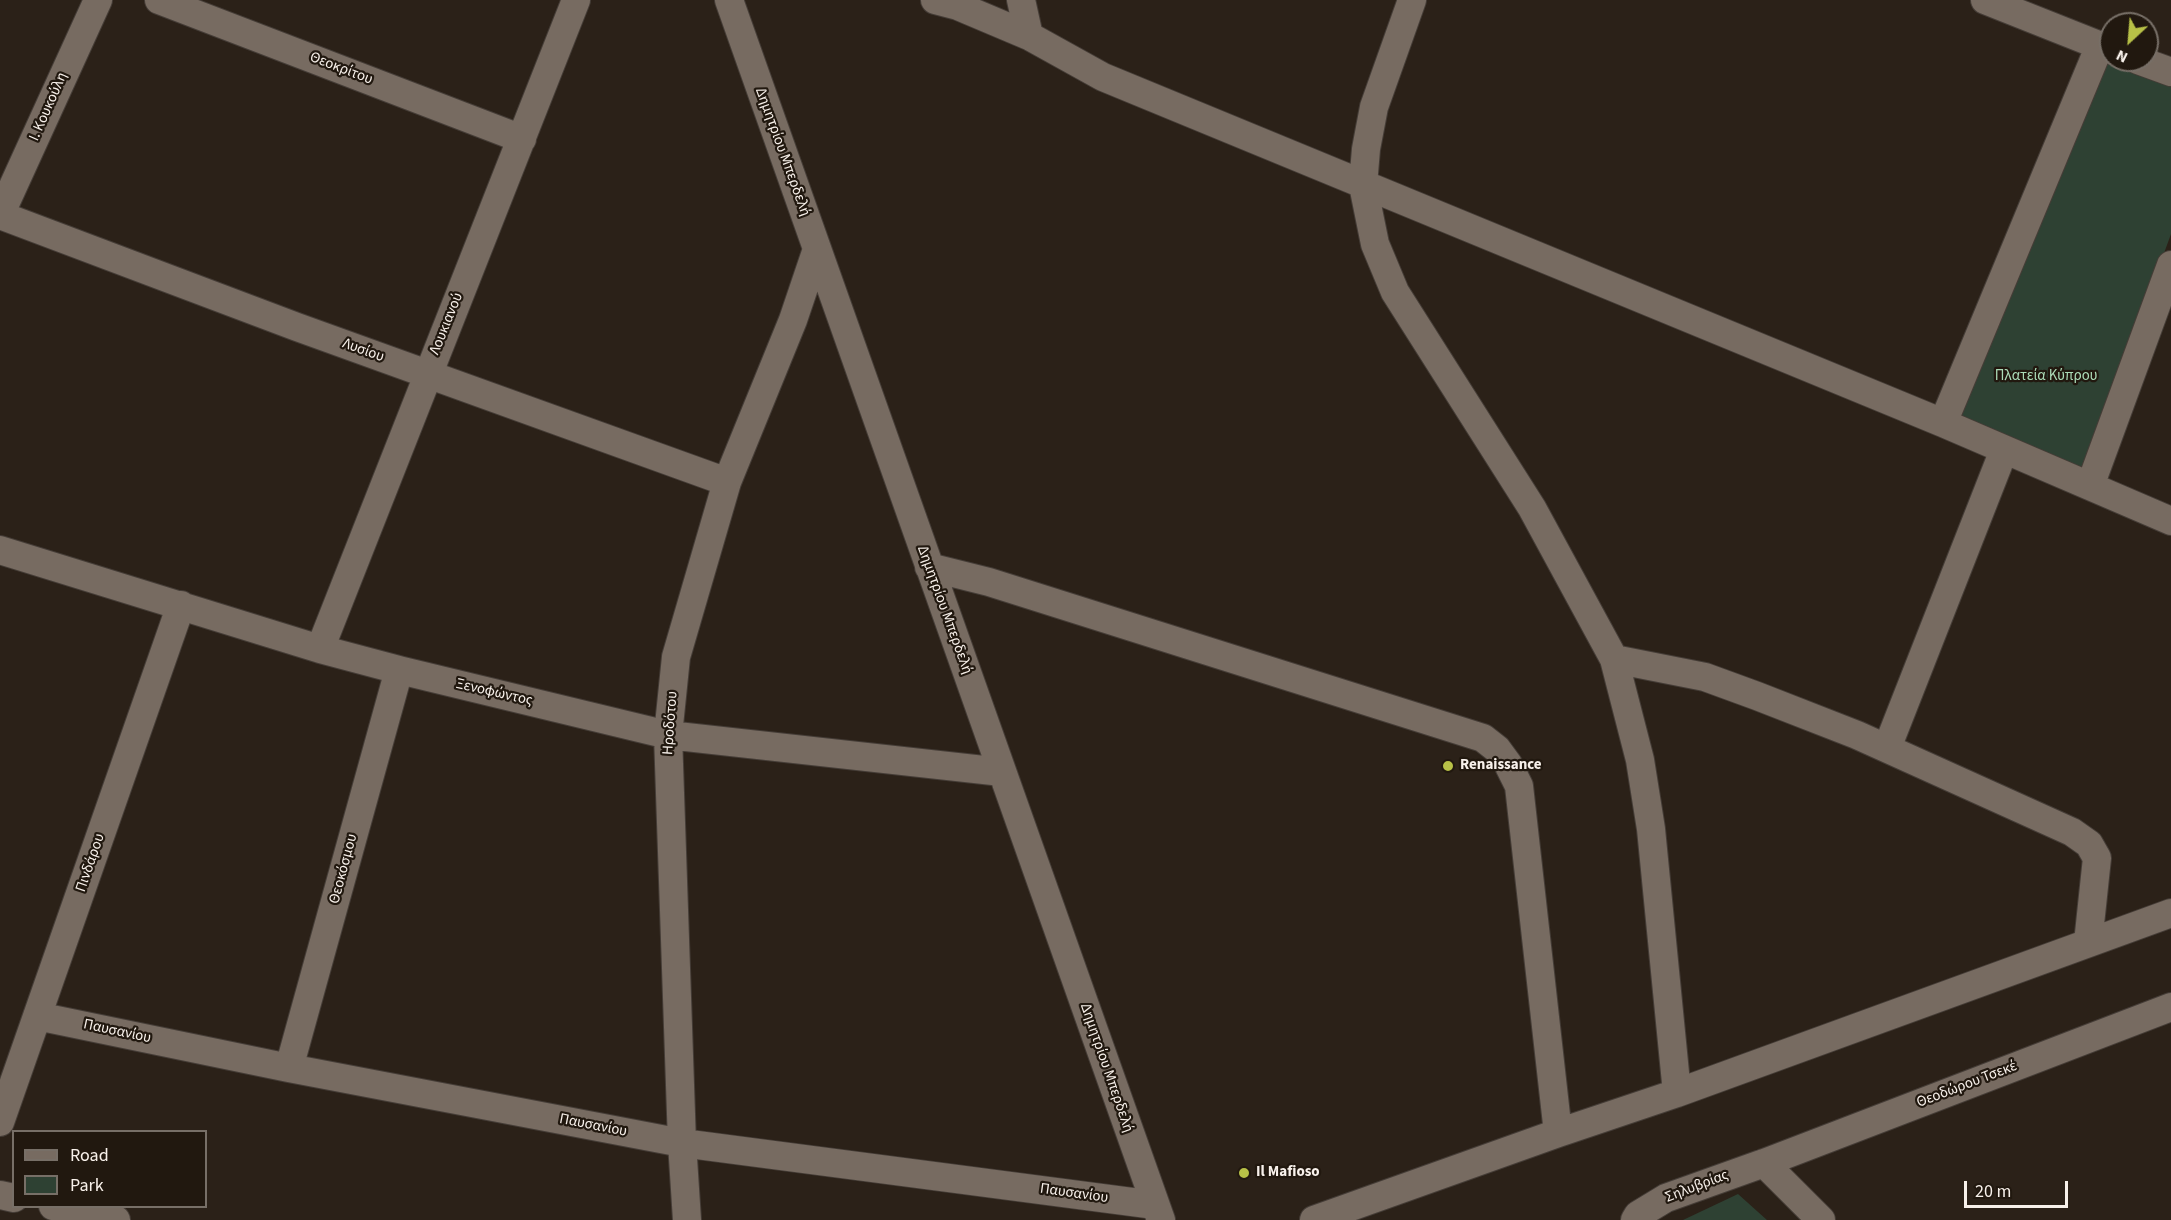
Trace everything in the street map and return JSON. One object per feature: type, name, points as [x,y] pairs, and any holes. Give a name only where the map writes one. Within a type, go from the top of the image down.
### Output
[{"type":"street","name":"Ι. Κουκούλη","points":[[0,215],[98,0]]},
{"type":"street","name":"Θεοκρίτου","points":[[159,0],[522,139]]},
{"type":"street","name":"Λουκιανού","points":[[320,649],[576,0]]},
{"type":"street","name":"Δημητρίου Μπερδελή","points":[[729,0],[1002,772],[1150,1215]]},
{"type":"street","points":[[935,0],[958,6],[1029,36],[1103,77],[1943,423],[2171,521]]},
{"type":"street","points":[[1021,0],[1029,36]]},
{"type":"street","points":[[1412,0],[1374,107],[1366,149],[1363,185],[1375,244],[1395,291],[1532,508],[1614,659],[1640,760],[1651,829],[1677,1093]]},
{"type":"street","points":[[1986,0],[2099,46]]},
{"type":"street","points":[[1943,423],[2099,62]]},
{"type":"street","name":"Λυσίου","points":[[0,215],[297,327],[727,482]]},
{"type":"street","name":"Ηροδότου","points":[[687,1220],[682,1143],[668,735],[676,657],[727,482],[793,320],[817,249]]},
{"type":"street","points":[[2090,486],[2171,265]]},
{"type":"street","points":[[1887,748],[2004,450]]},
{"type":"street","name":"Ξενοφώντος","points":[[0,550],[320,649],[668,735],[1002,772]]},
{"type":"street","points":[[929,567],[988,582],[1482,738],[1497,749],[1519,786],[1558,1133]]},
{"type":"street","name":"Πινδάρου","points":[[0,1122],[181,605]]},
{"type":"street","points":[[1614,659],[1705,677],[1846,730],[2073,832],[2089,844],[2097,858],[2088,943]]},
{"type":"street","name":"Θεοκόσμου","points":[[290,1068],[399,670]]},
{"type":"street","points":[[1314,1220],[1677,1093],[2171,913]]},
{"type":"street","name":"Θεοδώρου Τσεκέ","points":[[1764,1163],[2171,1007]]},
{"type":"street","name":"Παυσανίου","points":[[37,1016],[290,1068],[682,1143],[1150,1215]]},
{"type":"street","points":[[1764,1163],[1821,1220]]},
{"type":"street","name":"Σηλυβρίας","points":[[1635,1220],[1638,1215],[1666,1198],[1764,1163]]},
{"type":"street","points":[[62,1208],[116,1220]]},
{"type":"green space","name":"Πλατεία Κύπρου","points":[[2099,68],[2099,72],[2132,72],[2171,86],[2171,234],[2084,473],[1955,420]]},
{"type":"green space","points":[[1738,1194],[1767,1220],[1683,1220]]},
{"type":"place","name":"Renaissance","points":[[1448,766]]},
{"type":"place","name":"Il Mafioso","points":[[1244,1173]]}]
